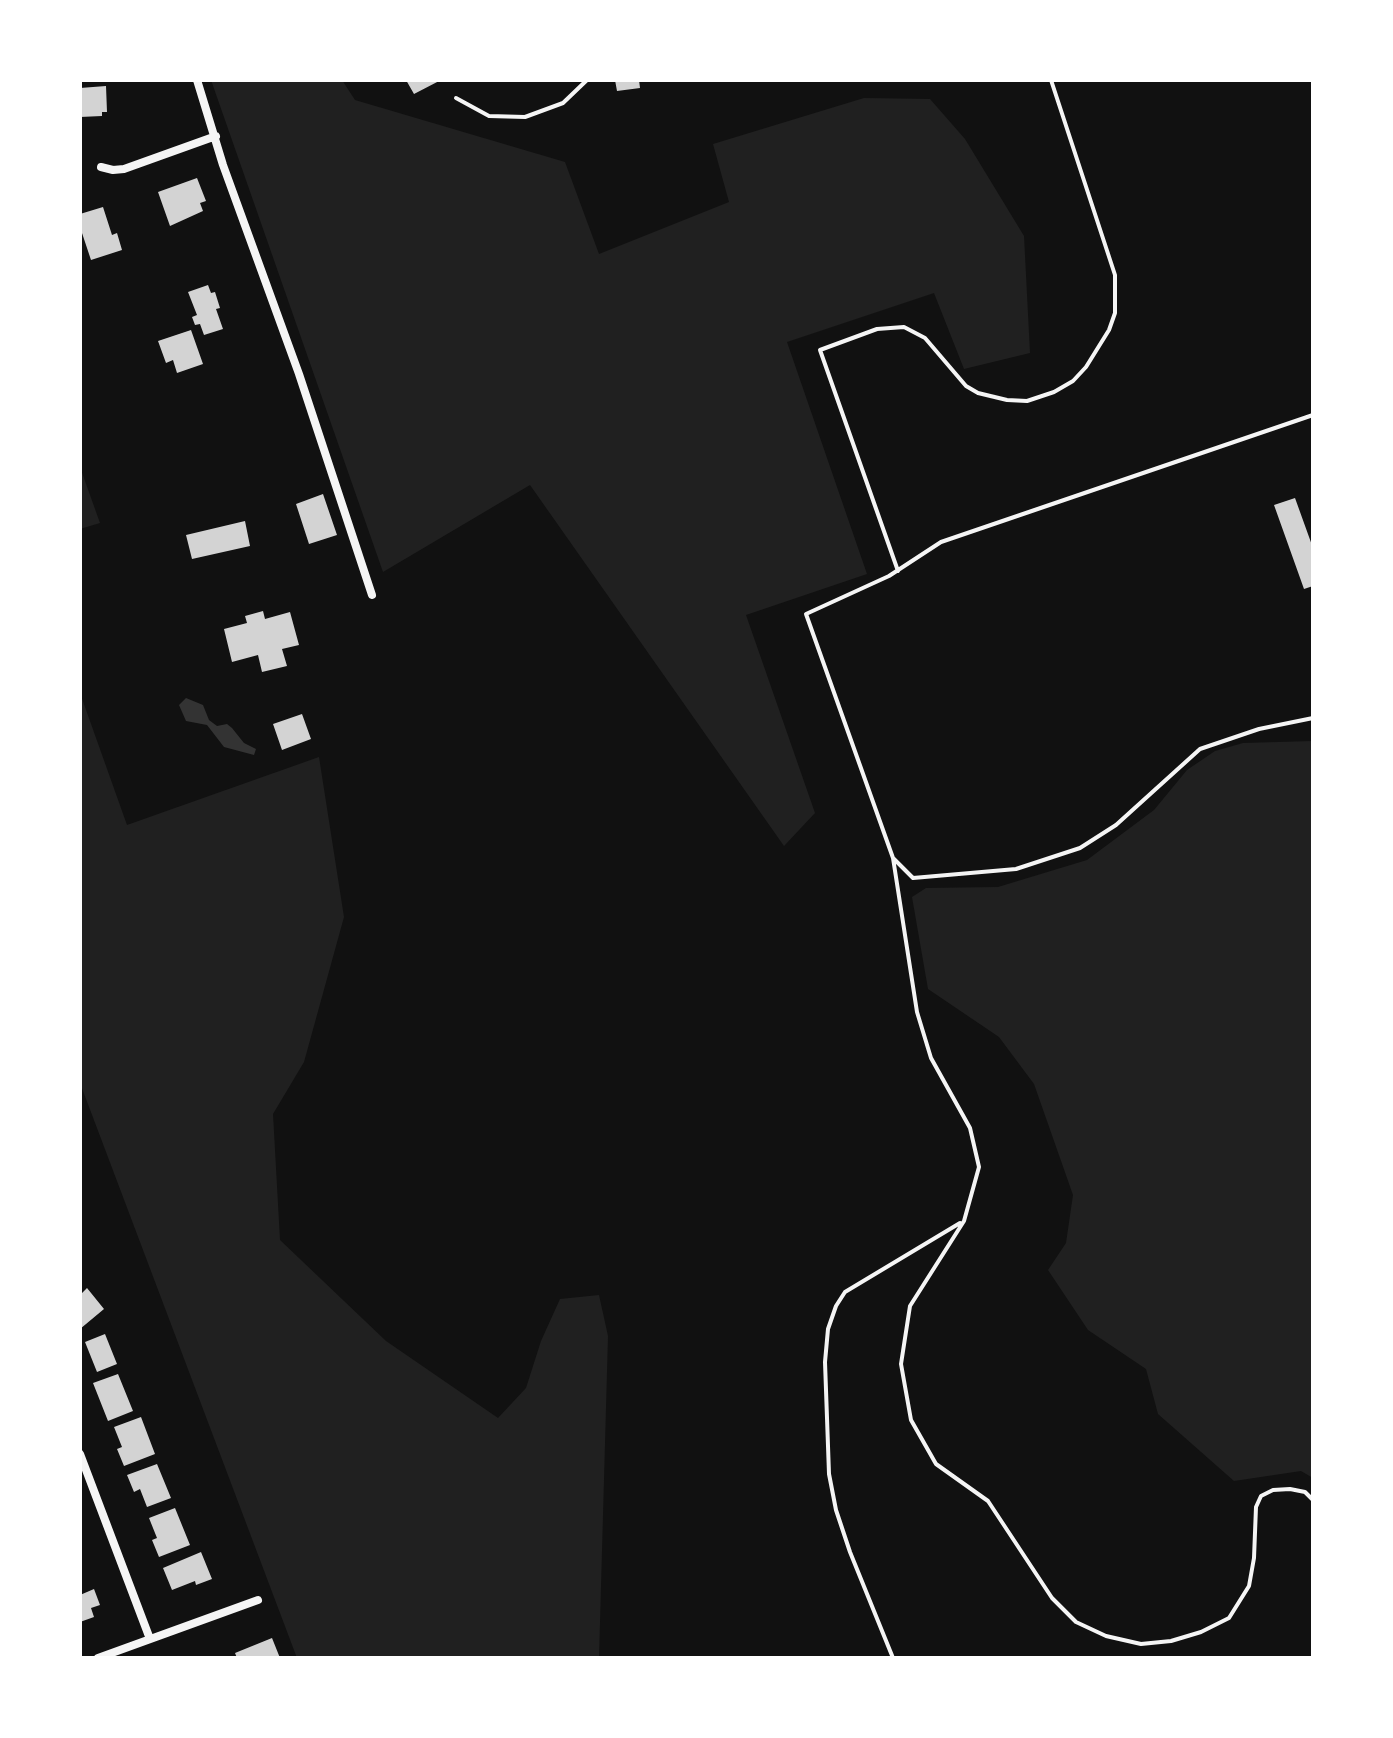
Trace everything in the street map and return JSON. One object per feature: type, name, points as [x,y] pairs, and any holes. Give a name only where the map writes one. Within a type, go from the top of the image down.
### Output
[{"type":"street","points":[[197,80],[372,596]]},
{"type":"street","points":[[100,167],[124,168],[216,136]]},
{"type":"street","points":[[80,1454],[150,1638]]},
{"type":"street","points":[[98,1658],[258,1600]]},
{"type":"lane","points":[[456,98],[489,116],[525,117],[563,104],[587,80]]},
{"type":"lane","points":[[898,570],[820,350],[877,328],[904,326],[925,338],[966,386],[1006,400],[1026,401],[1054,392],[1086,368],[1115,314],[1115,275],[1051,80]]},
{"type":"lane","points":[[1313,415],[941,542],[898,570],[806,614],[892,858],[917,1012],[931,1058],[970,1128],[980,1167],[964,1221],[910,1306],[901,1364],[910,1420],[936,1464],[988,1501],[1052,1598],[1076,1622],[1106,1636],[1141,1644],[1171,1641],[1229,1618],[1249,1586],[1256,1506],[1261,1496],[1273,1490],[1290,1489],[1305,1492],[1313,1500]]},
{"type":"lane","points":[[892,858],[913,878],[1016,869],[1080,848],[1116,825],[1200,749],[1259,729],[1313,718]]},
{"type":"lane","points":[[893,1658],[836,1510],[829,1474],[825,1362],[828,1329],[844,1292],[964,1221]]},
{"type":"shaded area","points":[[211,80],[342,80],[355,100],[565,162],[599,254],[729,202],[713,144],[864,98],[930,99],[965,139],[1024,236],[1030,353],[964,369],[934,293],[787,342],[867,574],[746,615],[815,813],[784,846],[530,485],[383,572]]},
{"type":"shaded area","points":[[80,467],[100,523],[80,529]]},
{"type":"shaded area","points":[[80,693],[127,825],[319,757],[344,917],[304,1062],[273,1114],[280,1240],[386,1341],[498,1418],[526,1388],[560,1299],[599,1295],[608,1336],[599,1658],[297,1658],[80,1083]]},
{"type":"shaded area","points":[[186,698],[203,705],[209,720],[217,726],[227,724],[232,728],[244,743],[256,749],[254,755],[224,747],[207,725],[186,721],[179,705]]},
{"type":"shaded area","points":[[1313,741],[1313,1478],[1301,1471],[1234,1481],[1158,1414],[1146,1369],[1088,1330],[1048,1270],[1066,1243],[1073,1195],[1034,1084],[999,1037],[928,989],[912,897],[926,888],[998,887],[1087,860],[1154,810],[1187,770],[1215,751],[1243,743]]},
{"type":"building","points":[[406,80],[441,80],[414,94]]},
{"type":"building","points":[[615,80],[639,80],[640,88],[617,91]]},
{"type":"building","points":[[106,86],[107,112],[102,112],[102,116],[80,117],[80,88]]},
{"type":"building","points":[[197,178],[206,201],[200,203],[203,211],[170,226],[158,192]]},
{"type":"building","points":[[103,207],[112,235],[117,233],[122,250],[91,260],[80,227],[80,214]]},
{"type":"building","points":[[208,285],[211,293],[215,292],[223,329],[204,335],[192,317],[197,315],[188,292]]},
{"type":"building","points":[[191,330],[203,364],[177,373],[173,360],[166,363],[158,341]]},
{"type":"building","points":[[323,494],[337,535],[309,544],[296,504]]},
{"type":"building","points":[[1295,498],[1313,548],[1313,586],[1304,589],[1274,505]]},
{"type":"building","points":[[245,521],[250,546],[192,559],[186,535]]},
{"type":"building","points":[[263,611],[265,619],[290,612],[299,645],[282,649],[287,666],[262,672],[258,655],[232,662],[224,629],[247,623],[245,616]]},
{"type":"building","points":[[302,714],[311,739],[282,750],[273,724]]},
{"type":"building","points":[[87,1288],[104,1309],[80,1329],[80,1295]]},
{"type":"building","points":[[105,1334],[117,1364],[97,1372],[85,1342]]},
{"type":"building","points":[[118,1374],[133,1411],[108,1421],[93,1383]]},
{"type":"building","points":[[141,1417],[155,1454],[124,1466],[114,1427]]},
{"type":"building","points":[[157,1464],[171,1498],[147,1507],[140,1489],[134,1492],[127,1475]]},
{"type":"building","points":[[175,1508],[190,1545],[159,1557],[149,1518]]},
{"type":"building","points":[[201,1552],[212,1579],[172,1590],[163,1568]]},
{"type":"building","points":[[94,1589],[100,1605],[91,1608],[94,1617],[80,1622],[80,1595]]},
{"type":"building","points":[[272,1638],[280,1658],[237,1658],[235,1653]]}]
